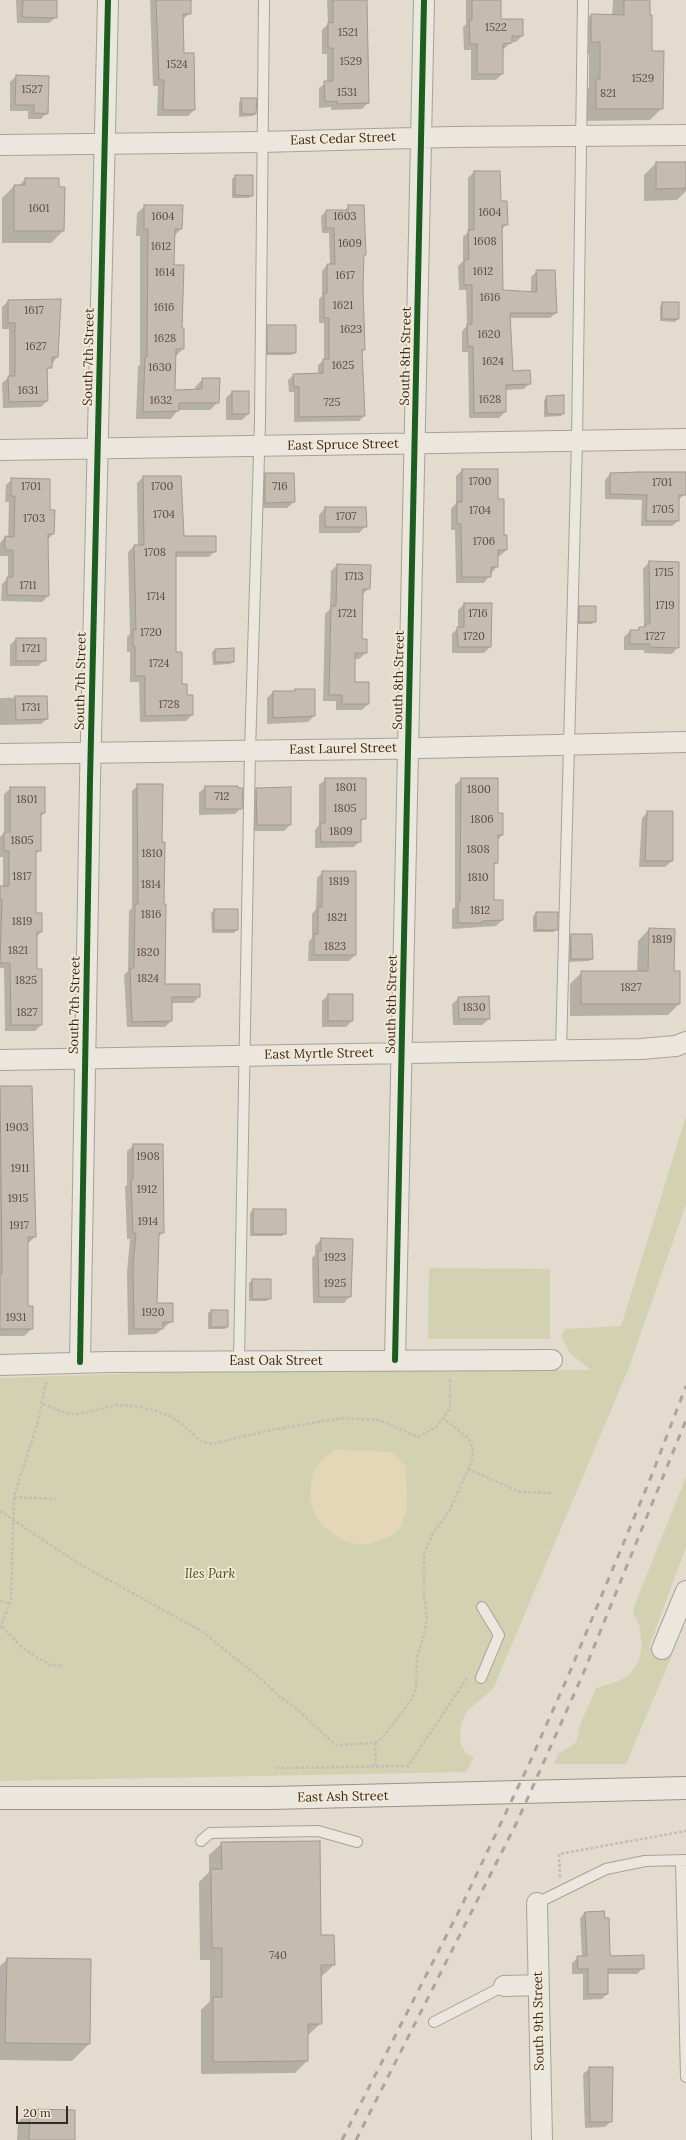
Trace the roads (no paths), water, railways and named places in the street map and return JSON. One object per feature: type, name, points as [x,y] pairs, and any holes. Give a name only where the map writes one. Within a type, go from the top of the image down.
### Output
[{"type":"street","name":"South 7th Street","points":[[80,1362],[91,752],[108,0]]},
{"type":"street","name":"South 8th Street","points":[[395,1360],[416,443],[424,0]]},
{"type":"street","name":"East Cedar Street","points":[[0,145],[262,142],[421,137],[686,135]]},
{"type":"street","name":"East Spruce Street","points":[[0,450],[686,439]]},
{"type":"street","name":"East Laurel Street","points":[[0,754],[250,751],[686,742]]},
{"type":"street","name":"East Myrtle Street","points":[[0,1060],[658,1048],[676,1046],[686,1042]]},
{"type":"street","name":"East Oak Street","points":[[0,1365],[80,1362],[552,1360]]},
{"type":"street","points":[[662,1649],[686,1591]]},
{"type":"street","name":"East Ash Street","points":[[0,1798],[271,1798],[686,1788]]},
{"type":"street","name":"South 9th Street","points":[[537,1903],[542,2140]]},
{"type":"street","points":[[504,1986],[538,1985]]},
{"type":"lane","points":[[239,1361],[250,751],[260,446],[264,0]]},
{"type":"lane","points":[[561,1050],[577,440],[583,0]]},
{"type":"lane","points":[[481,1678],[499,1635],[482,1607]]},
{"type":"lane","points":[[201,1841],[210,1833],[318,1831],[357,1842]]},
{"type":"lane","points":[[537,1903],[560,1893],[590,1876],[612,1868],[645,1861],[683,1860],[686,2077]]},
{"type":"lane","points":[[434,2022],[504,1986]]},
{"type":"railway","points":[[342,2140],[462,1905],[529,1764],[569,1674],[651,1477],[686,1386]]},
{"type":"railway","points":[[356,2140],[517,1822],[583,1674],[686,1420]]},
{"type":"park label","name":"Iles Park","points":[[210,1574]]}]
